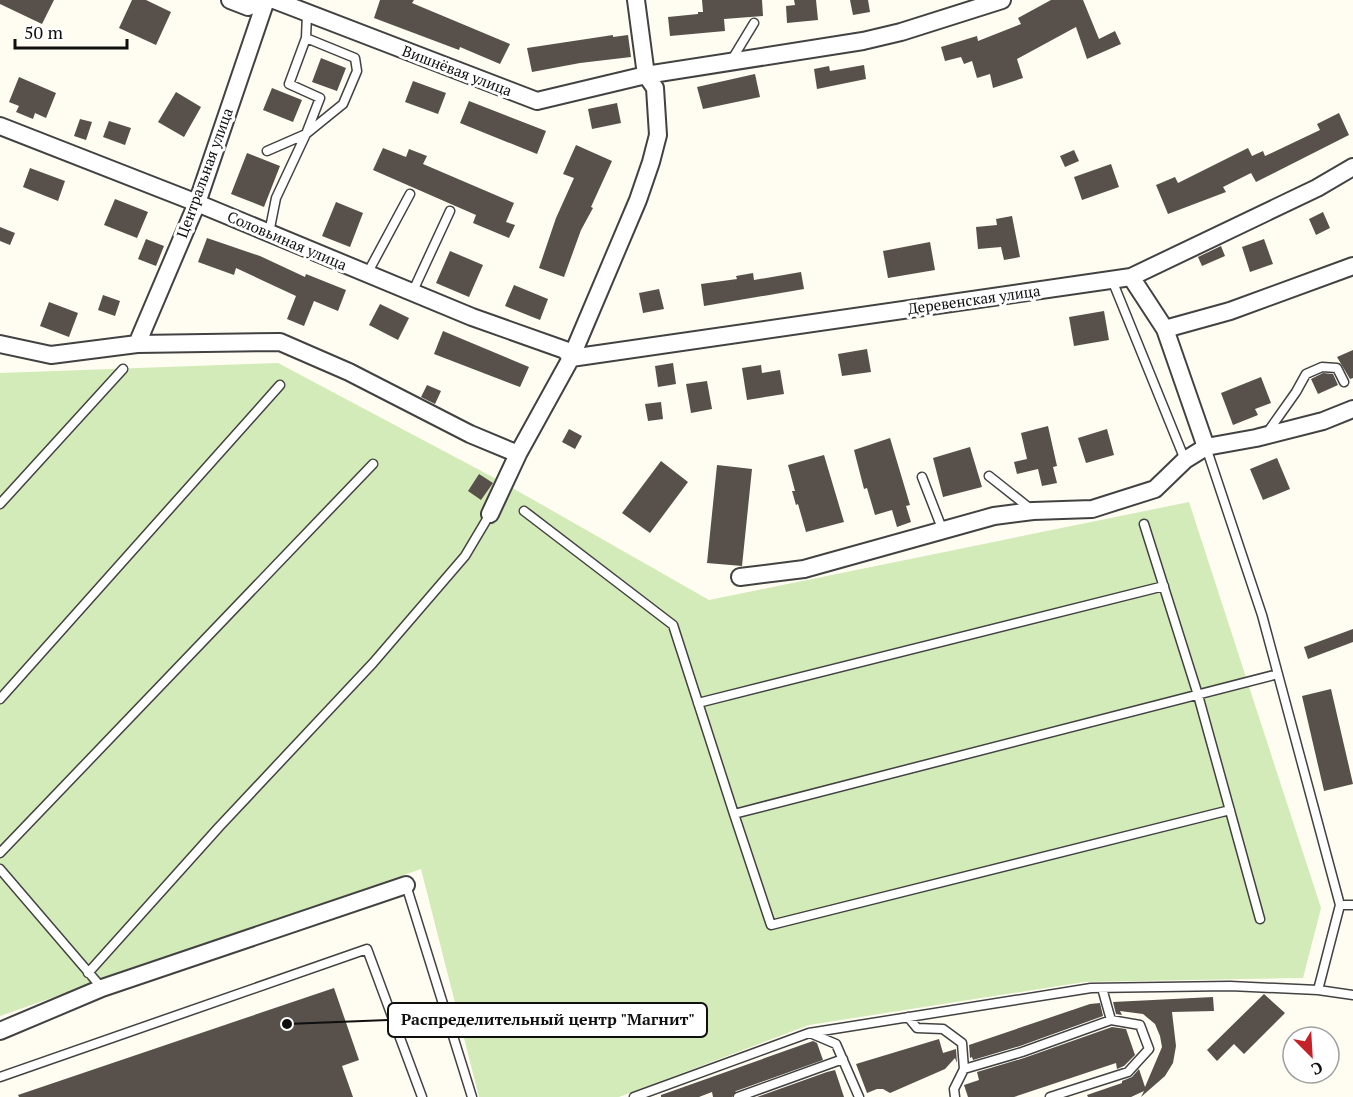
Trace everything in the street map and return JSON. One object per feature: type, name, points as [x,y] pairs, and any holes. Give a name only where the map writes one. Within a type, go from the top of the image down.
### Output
[{"type":"street","points":[[230,0],[248,7],[263,0]]},
{"type":"street","name":"Центральная улица","points":[[137,344],[197,203],[263,0]]},
{"type":"street","name":"Вишнёвая улица","points":[[274,0],[537,101],[646,75]]},
{"type":"street","points":[[490,514],[518,454],[570,358],[638,200],[651,162],[657,135],[655,88],[646,75],[636,0]]},
{"type":"street","points":[[646,75],[862,41],[901,32],[1002,0]]},
{"type":"street","name":"Соловьиная улица","points":[[0,126],[197,203],[472,317],[565,350],[570,358]]},
{"type":"street","name":"Деревенская улица","points":[[570,358],[1131,278],[1317,188],[1353,167]]},
{"type":"street","points":[[1165,329],[1230,312],[1353,266]]},
{"type":"street","points":[[1131,278],[1165,329],[1206,447]]},
{"type":"street","points":[[0,344],[51,355],[137,344],[280,342],[349,372],[470,434],[518,454]]},
{"type":"street","points":[[740,577],[804,569],[994,516],[1033,511],[1092,509],[1155,489],[1185,460],[1206,447],[1323,421],[1353,409]]},
{"type":"street","points":[[0,1031],[102,988],[406,885]]},
{"type":"lane","points":[[269,233],[276,198],[320,98],[289,84],[306,38],[308,14]]},
{"type":"lane","points":[[731,61],[754,23]]},
{"type":"lane","points":[[267,151],[306,134],[343,104],[357,70],[355,58],[306,38]]},
{"type":"lane","points":[[367,274],[410,194]]},
{"type":"lane","points":[[412,293],[450,212]]},
{"type":"lane","points":[[1112,280],[1185,460]]},
{"type":"lane","points":[[1265,435],[1306,374],[1312,370],[1330,366],[1337,368],[1344,382]]},
{"type":"lane","points":[[0,504],[123,369]]},
{"type":"lane","points":[[0,699],[280,385]]},
{"type":"lane","points":[[1206,447],[1262,615],[1340,905],[1318,990]]},
{"type":"lane","points":[[0,853],[373,464]]},
{"type":"lane","points":[[922,477],[943,531]]},
{"type":"lane","points":[[989,477],[1033,511]]},
{"type":"lane","points":[[524,511],[674,625],[771,925],[1230,810]]},
{"type":"lane","points":[[88,973],[219,827],[373,663],[465,556],[490,514]]},
{"type":"lane","points":[[1144,524],[1198,695],[1260,919]]},
{"type":"lane","points":[[698,702],[1164,586]]},
{"type":"lane","points":[[734,814],[1278,674]]},
{"type":"lane","points":[[0,869],[102,988]]},
{"type":"lane","points":[[406,885],[472,1097]]},
{"type":"lane","points":[[1340,905],[1353,904]]},
{"type":"lane","points":[[0,1077],[367,949],[422,1097]]},
{"type":"lane","points":[[634,1097],[809,1033],[1091,988],[1230,986],[1318,990],[1353,995]]},
{"type":"lane","points":[[1102,988],[1111,1020]]},
{"type":"lane","points":[[908,1017],[916,1028],[943,1029],[962,1042],[964,1069],[954,1089],[955,1097]]},
{"type":"lane","points":[[964,1069],[1022,1052],[1111,1020],[1140,1025],[1149,1049],[1128,1072],[1050,1097]]},
{"type":"lane","points":[[809,1033],[836,1044],[859,1097]]},
{"type":"lane","points":[[738,1097],[843,1059]]},
{"type":"green space","points":[[278,363],[502,482],[709,600],[1189,502],[1321,908],[1303,978],[1084,982],[809,1025],[619,1097],[479,1097],[421,869],[0,1016],[0,373]]},
{"type":"building","points":[[0,0],[54,0],[42,24],[0,4]]},
{"type":"building","points":[[132,0],[146,0],[171,12],[156,45],[119,28]]},
{"type":"building","points":[[380,0],[414,0],[412,3],[510,44],[500,64],[460,47],[459,50],[374,18]]},
{"type":"building","points":[[702,0],[762,0],[763,16],[724,19],[725,31],[670,36],[668,17],[703,12]]},
{"type":"building","points":[[794,0],[816,0],[818,20],[787,23],[786,6],[795,5]]},
{"type":"building","points":[[850,0],[868,0],[870,12],[853,15]]},
{"type":"building","points":[[1051,0],[1083,0],[1099,39],[1115,31],[1121,44],[1087,59],[1076,27],[1017,59],[1023,78],[993,88],[990,74],[977,78],[972,61],[964,64],[961,57],[945,61],[941,47],[977,36],[978,41],[1021,24],[1018,18]]},
{"type":"building","points":[[613,35],[613,37],[628,35],[631,57],[532,72],[527,48]]},
{"type":"building","points":[[321,58],[346,68],[337,91],[312,82]]},
{"type":"building","points":[[864,65],[866,79],[817,89],[814,69],[829,66],[830,71]]},
{"type":"building","points":[[755,74],[760,97],[703,109],[697,87]]},
{"type":"building","points":[[19,77],[56,93],[46,118],[35,113],[33,119],[16,112],[19,106],[9,102]]},
{"type":"building","points":[[413,81],[446,93],[438,114],[405,102]]},
{"type":"building","points":[[272,88],[302,100],[293,122],[263,110]]},
{"type":"building","points":[[176,92],[201,107],[184,137],[158,122]]},
{"type":"building","points":[[469,101],[546,131],[537,154],[460,123]]},
{"type":"building","points":[[617,103],[621,123],[592,129],[588,109]]},
{"type":"building","points":[[1339,113],[1349,135],[1256,182],[1251,173],[1223,187],[1226,192],[1168,214],[1156,185],[1175,177],[1178,183],[1248,148],[1252,156],[1263,151],[1265,156],[1320,130],[1317,124]]},
{"type":"building","points":[[80,119],[92,122],[86,140],[74,136]]},
{"type":"building","points":[[109,121],[131,128],[125,145],[103,137]]},
{"type":"building","points":[[576,145],[612,161],[591,207],[593,208],[581,230],[564,277],[539,268],[556,218],[574,178],[563,174]]},
{"type":"building","points":[[383,148],[406,157],[409,149],[427,156],[423,164],[514,203],[506,222],[515,225],[509,238],[473,223],[476,215],[373,170]]},
{"type":"building","points":[[1074,150],[1079,161],[1065,167],[1060,156]]},
{"type":"building","points":[[247,153],[280,166],[264,207],[231,194]]},
{"type":"building","points":[[1111,164],[1119,187],[1082,200],[1074,177]]},
{"type":"building","points":[[30,168],[65,181],[58,201],[23,187]]},
{"type":"building","points":[[115,199],[148,212],[137,238],[104,225]]},
{"type":"building","points":[[336,202],[363,213],[350,247],[322,236]]},
{"type":"building","points":[[1323,212],[1330,228],[1316,235],[1309,219]]},
{"type":"building","points":[[1012,216],[1020,257],[1004,260],[1001,247],[978,249],[976,227],[997,225],[996,219]]},
{"type":"building","points":[[0,227],[15,233],[10,245],[0,241]]},
{"type":"building","points":[[207,238],[260,256],[305,277],[306,274],[346,290],[338,311],[314,301],[304,326],[287,319],[296,296],[236,268],[234,275],[198,262]]},
{"type":"building","points":[[146,239],[164,246],[156,266],[138,259]]},
{"type":"building","points":[[1264,239],[1273,264],[1250,272],[1242,247]]},
{"type":"building","points":[[930,242],[935,270],[888,278],[883,251]]},
{"type":"building","points":[[1221,246],[1225,256],[1202,266],[1198,257]]},
{"type":"building","points":[[450,251],[483,265],[469,297],[436,283]]},
{"type":"building","points":[[801,272],[804,289],[704,306],[701,284],[737,279],[736,276],[753,273],[754,280]]},
{"type":"building","points":[[514,285],[548,299],[540,320],[505,306]]},
{"type":"building","points":[[659,289],[664,309],[643,313],[639,293]]},
{"type":"building","points":[[103,295],[120,301],[115,316],[98,310]]},
{"type":"building","points":[[49,302],[78,313],[69,337],[40,326]]},
{"type":"building","points":[[380,304],[409,318],[398,340],[369,325]]},
{"type":"building","points":[[1104,311],[1109,340],[1074,346],[1069,317]]},
{"type":"building","points":[[443,331],[529,367],[520,387],[434,354]]},
{"type":"building","points":[[867,349],[871,372],[842,376],[838,354]]},
{"type":"building","points":[[1353,350],[1353,378],[1350,379],[1337,357]]},
{"type":"building","points":[[673,363],[676,384],[658,387],[655,366]]},
{"type":"building","points":[[761,365],[762,373],[780,370],[784,394],[747,400],[742,368]]},
{"type":"building","points":[[1323,373],[1333,374],[1338,385],[1318,394],[1311,379]]},
{"type":"building","points":[[1261,377],[1271,403],[1255,409],[1258,415],[1233,425],[1221,393]]},
{"type":"building","points":[[707,381],[712,409],[691,413],[686,384]]},
{"type":"building","points":[[427,385],[441,391],[435,404],[421,397]]},
{"type":"building","points":[[661,402],[663,419],[648,421],[645,404]]},
{"type":"building","points":[[1048,426],[1057,466],[1053,467],[1057,483],[1042,486],[1038,469],[1017,474],[1014,462],[1027,459],[1021,433]]},
{"type":"building","points":[[569,429],[582,436],[575,449],[562,442]]},
{"type":"building","points":[[1107,429],[1114,455],[1086,463],[1078,438]]},
{"type":"building","points":[[890,438],[910,505],[906,506],[911,522],[897,527],[892,510],[875,515],[867,488],[864,489],[854,450]]},
{"type":"building","points":[[970,447],[982,487],[943,497],[933,458]]},
{"type":"building","points":[[824,455],[844,522],[806,532],[792,491],[795,491],[788,465]]},
{"type":"building","points":[[1277,458],[1290,489],[1263,500],[1250,469]]},
{"type":"building","points":[[661,461],[688,482],[650,533],[622,513]]},
{"type":"building","points":[[717,465],[752,469],[742,566],[707,563]]},
{"type":"building","points":[[479,474],[493,483],[481,500],[468,491]]},
{"type":"building","points":[[1353,629],[1353,642],[1308,659],[1304,647]]},
{"type":"building","points":[[1331,689],[1353,784],[1324,791],[1302,696]]},
{"type":"building","points":[[334,988],[359,1060],[342,1066],[353,1097],[19,1097],[18,1095]]},
{"type":"building","points":[[1264,994],[1285,1013],[1244,1054],[1234,1044],[1217,1061],[1207,1050]]},
{"type":"building","points":[[1213,997],[1214,1011],[1172,1012],[1176,1046],[1173,1063],[1165,1076],[1141,1097],[1144,1091],[1131,1097],[1088,1097],[1087,1095],[1122,1083],[1139,1069],[1145,1087],[1162,1047],[1155,1024],[1143,1014],[1120,1011],[1122,1015],[1116,1014],[1113,1002]]},
{"type":"building","points":[[1100,1003],[1103,1016],[1020,1046],[973,1060],[972,1057],[970,1058],[969,1045],[1090,1004]]},
{"type":"building","points":[[1112,1027],[1126,1029],[1135,1055],[1124,1066],[1117,1069],[1116,1063],[1014,1097],[968,1097],[964,1085],[979,1080],[977,1072]]},
{"type":"building","points":[[939,1039],[943,1053],[956,1049],[957,1063],[955,1058],[945,1069],[890,1093],[877,1089],[867,1093],[856,1064]]},
{"type":"building","points":[[813,1041],[817,1043],[823,1060],[736,1091],[732,1097],[713,1097],[712,1092],[699,1097],[661,1097],[661,1095]]},
{"type":"building","points":[[835,1070],[844,1097],[757,1097],[827,1072]]},
{"type":"place","name":"Распределительный центр \"Магнит\"","points":[[287,1024]]}]
